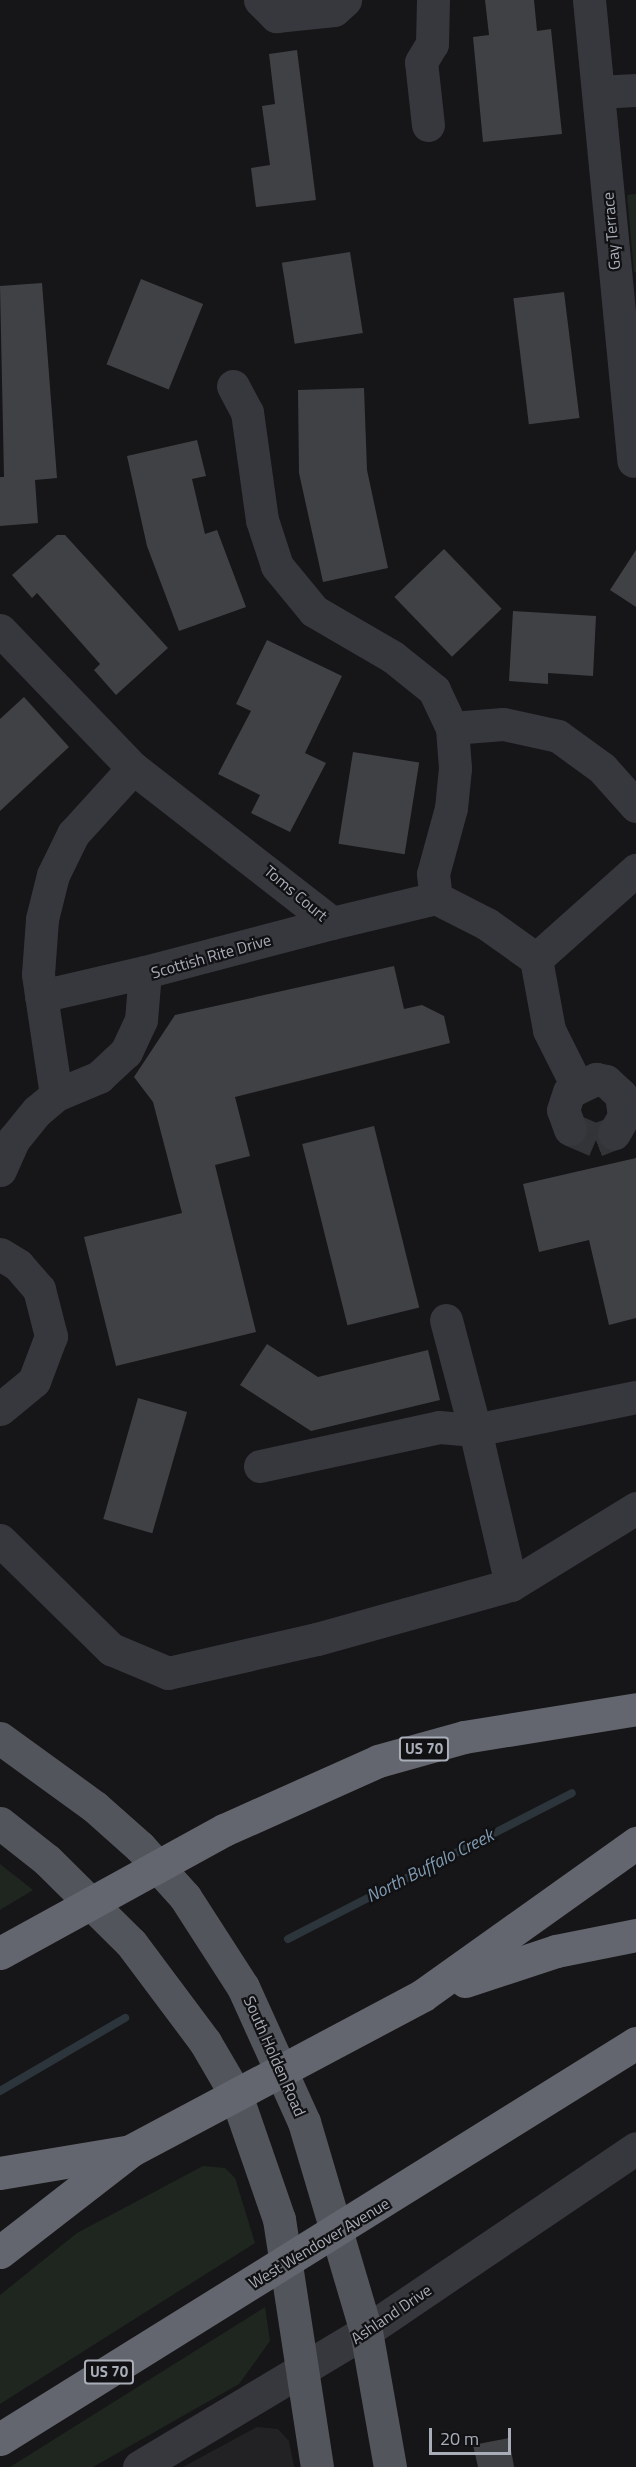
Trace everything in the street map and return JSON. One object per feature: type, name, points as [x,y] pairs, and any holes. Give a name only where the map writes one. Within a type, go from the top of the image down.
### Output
[{"type":"highway","name":"US 70","points":[[11,1946],[224,1830],[378,1761],[464,1737],[636,1709]]},
{"type":"highway","points":[[0,2252],[130,2151],[423,1995],[636,1843]]},
{"type":"highway","points":[[423,1995],[556,1951],[636,1935]]},
{"type":"highway","name":"West Wendover Avenue","points":[[0,2439],[406,2190],[636,2043]]},
{"type":"highway","points":[[0,2173],[130,2151]]},
{"type":"main road","name":"South Holden Road","points":[[0,1738],[95,1807],[185,1897],[243,1986],[283,2070],[304,2122],[366,2331],[390,2467]]},
{"type":"main road","points":[[0,1823],[47,1860],[131,1943],[205,2042],[236,2095],[279,2219],[295,2305],[302,2372],[317,2467]]},
{"type":"street","points":[[260,0],[276,16],[334,10],[345,0]]},
{"type":"street","points":[[428,125],[421,62],[432,44],[434,0]]},
{"type":"street","name":"Gay Terrace","points":[[589,0],[633,461]]},
{"type":"street","points":[[598,93],[636,90]]},
{"type":"street","points":[[233,386],[247,412],[262,520],[277,566],[314,611],[428,684],[452,728],[454,778],[433,874],[436,898],[487,924],[536,959],[549,1030],[576,1084]]},
{"type":"street","name":"Toms Court","points":[[6,649],[133,768],[332,923],[436,898]]},
{"type":"street","points":[[452,728],[503,724],[558,736],[602,768],[636,806]]},
{"type":"street","points":[[57,1095],[41,996],[40,929],[53,875],[73,834],[133,768]]},
{"type":"street","points":[[536,959],[636,870]]},
{"type":"street","name":"Scottish Rite Drive","points":[[0,1170],[14,1138],[57,1095],[99,1077],[126,1052],[141,1020],[145,972],[332,923]]},
{"type":"street","points":[[41,996],[145,972]]},
{"type":"street","points":[[570,1129],[564,1101],[576,1084],[596,1079],[615,1087],[624,1116],[614,1133]]},
{"type":"street","points":[[0,1254],[18,1265],[39,1289],[51,1336],[34,1381],[0,1409]]},
{"type":"street","points":[[446,1320],[475,1430],[511,1585]]},
{"type":"street","points":[[260,1466],[439,1427],[475,1430],[636,1397]]},
{"type":"street","points":[[0,1540],[111,1649],[168,1673],[318,1639],[511,1585],[636,1508]]},
{"type":"street","name":"Ashland Drive","points":[[139,2467],[302,2372],[634,2153]]},
{"type":"shaded area","points":[[636,194],[636,272],[634,272],[627,195]]},
{"type":"shaded area","points":[[0,1864],[33,1890],[0,1910]]},
{"type":"shaded area","points":[[203,2166],[225,2168],[235,2178],[255,2243],[0,2404],[0,2295],[77,2233]]},
{"type":"shaded area","points":[[265,2307],[270,2341],[239,2384],[93,2467],[10,2467]]},
{"type":"shaded area","points":[[257,2427],[278,2429],[289,2441],[294,2467],[183,2467]]},
{"type":"building","points":[[485,0],[534,0],[537,31],[551,29],[562,134],[483,142],[473,37],[489,35]]},
{"type":"building","points":[[297,50],[316,200],[256,207],[251,168],[270,165],[262,106],[275,104],[269,54]]},
{"type":"building","points":[[350,252],[363,333],[295,344],[282,263]]},
{"type":"building","points":[[141,279],[203,304],[169,389],[107,364]]},
{"type":"building","points":[[42,283],[57,478],[35,480],[38,523],[0,526],[0,477],[4,477],[0,286]]},
{"type":"building","points":[[564,292],[579,418],[529,424],[513,298]]},
{"type":"building","points":[[364,388],[367,470],[388,568],[323,582],[299,473],[298,390]]},
{"type":"building","points":[[197,440],[206,476],[192,479],[205,534],[217,530],[246,607],[179,631],[147,546],[127,456]]},
{"type":"building","points":[[57,535],[65,535],[168,648],[116,695],[94,670],[100,664],[37,593],[32,598],[12,575]]},
{"type":"building","points":[[444,549],[502,609],[452,657],[394,597]]},
{"type":"building","points":[[636,550],[636,607],[610,590]]},
{"type":"building","points":[[513,611],[596,616],[593,676],[548,673],[548,684],[509,681]]},
{"type":"building","points":[[267,640],[342,676],[305,753],[326,763],[290,832],[251,813],[260,795],[218,774],[251,711],[236,704]]},
{"type":"building","points":[[24,697],[69,747],[0,811],[0,719]]},
{"type":"building","points":[[353,752],[419,762],[405,854],[338,844]]},
{"type":"building","points":[[394,966],[404,1009],[422,1005],[444,1016],[450,1043],[235,1097],[250,1156],[215,1165],[256,1332],[116,1366],[84,1237],[182,1213],[153,1102],[134,1077],[175,1015]]},
{"type":"building","points":[[374,1126],[419,1307],[347,1325],[302,1144]]},
{"type":"building","points":[[636,1158],[636,1318],[609,1325],[589,1240],[539,1252],[523,1184]]},
{"type":"building","points":[[267,1344],[318,1377],[428,1350],[440,1400],[311,1431],[240,1385]]},
{"type":"building","points":[[138,1398],[187,1412],[152,1533],[103,1519]]},
{"type":"building","points":[[509,2438],[514,2467],[478,2467],[473,2445]]},
{"type":"waterway","name":"North Buffalo Creek","points":[[288,1939],[572,1793]]},
{"type":"waterway","name":"North Buffalo Creek","points":[[0,2091],[125,2018]]},
{"type":"tunnel","points":[[570,1129],[596,1140],[614,1133]]}]
